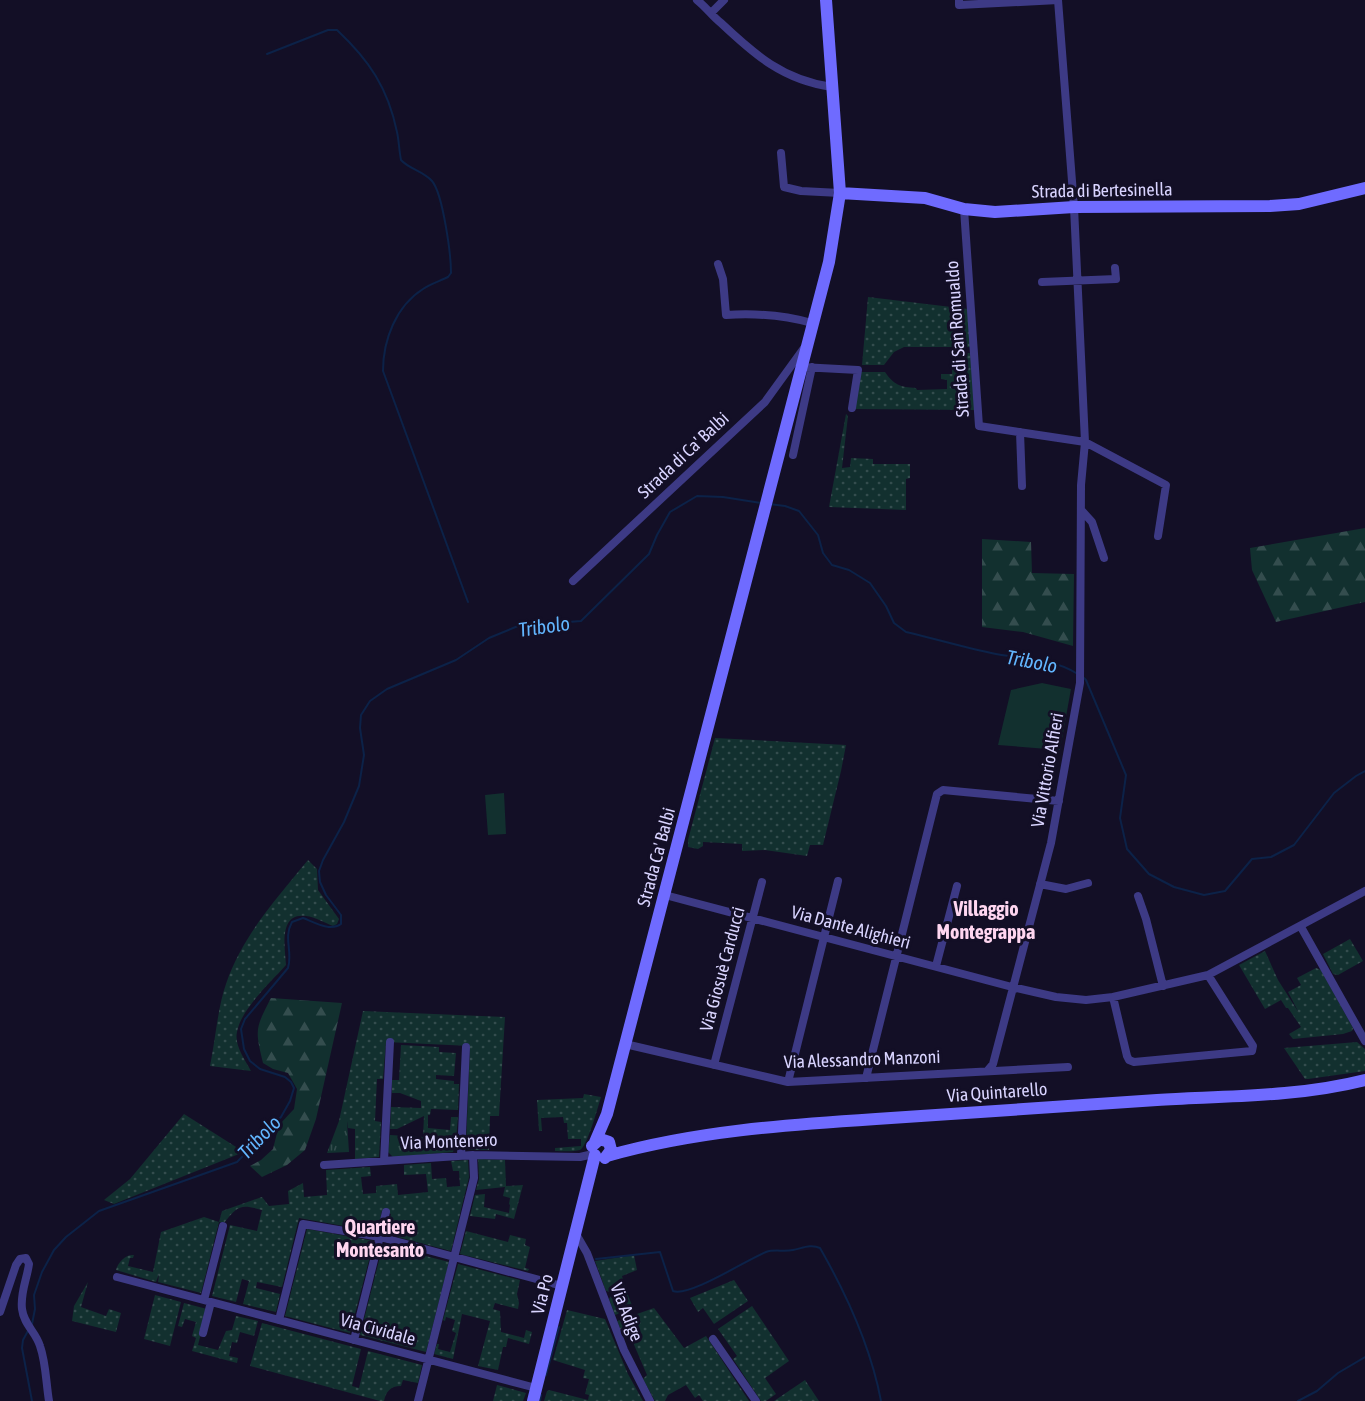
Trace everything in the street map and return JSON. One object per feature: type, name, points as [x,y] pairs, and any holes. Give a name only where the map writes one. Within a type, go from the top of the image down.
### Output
[{"type":"main road","name":"Strada di Ca' Balbi","points":[[740,608],[769,492],[806,367],[806,346],[829,262],[840,193],[826,0]]},
{"type":"main road","name":"Strada di Bertesinella","points":[[840,193],[925,198],[964,209],[994,212],[1074,207],[1270,206],[1299,204],[1365,188]]},
{"type":"main road","name":"Strada Ca' Balbi","points":[[598,1152],[740,608]]},
{"type":"main road","name":"Via Quintarello","points":[[598,1152],[633,1151],[751,1128],[1007,1109],[1291,1092],[1365,1080]]},
{"type":"main road","name":"Strada Ca' Balbi","points":[[607,1114],[609,1143]]},
{"type":"main road","points":[[598,1152],[602,1139],[633,1151]]},
{"type":"main road","name":"Via Po","points":[[533,1401],[598,1152]]},
{"type":"street","points":[[697,0],[750,50],[777,70],[832,87]]},
{"type":"street","points":[[711,14],[724,0]]},
{"type":"street","points":[[959,0],[959,5],[1058,0]]},
{"type":"street","name":"Via Vittorio Alfieri","points":[[988,1070],[993,1064],[1040,884],[1059,801],[1080,683],[1085,442],[1074,207],[1058,0]]},
{"type":"street","points":[[780,153],[784,187],[801,191],[840,193]]},
{"type":"street","name":"Strada di San Romualdo","points":[[964,209],[980,426],[1085,442],[1166,485],[1158,536]]},
{"type":"street","points":[[718,264],[723,279],[726,315],[754,313],[782,315],[812,323]]},
{"type":"street","points":[[1042,282],[1116,279],[1115,268]]},
{"type":"street","name":"Strada di Ca' Balbi","points":[[573,581],[765,402],[806,346]]},
{"type":"street","points":[[806,367],[858,370],[852,408]]},
{"type":"street","name":"Strada di Ca' Balbi","points":[[793,455],[806,367]]},
{"type":"street","points":[[1020,432],[1022,486]]},
{"type":"street","points":[[1082,511],[1092,522],[1104,558]]},
{"type":"street","points":[[867,1078],[937,794],[943,790],[1059,801]]},
{"type":"street","points":[[788,1082],[838,881]]},
{"type":"street","name":"Via Giosuè Carducci","points":[[714,1065],[762,882]]},
{"type":"street","points":[[1040,884],[1066,889],[1088,883]]},
{"type":"street","points":[[936,966],[957,886]]},
{"type":"street","name":"Via Dante Alighieri","points":[[665,895],[1012,987],[1056,997],[1086,1000],[1113,997],[1208,975],[1365,891]]},
{"type":"street","points":[[1138,896],[1163,986]]},
{"type":"street","points":[[1301,927],[1365,1041]]},
{"type":"street","points":[[1113,997],[1127,1056],[1134,1062],[1252,1051],[1253,1046],[1208,975]]},
{"type":"street","points":[[384,1161],[390,1042]]},
{"type":"street","name":"Via Alessandro Manzoni","points":[[626,1044],[788,1082],[1068,1067]]},
{"type":"street","points":[[461,1155],[466,1047]]},
{"type":"street","name":"Via Montenero","points":[[324,1165],[461,1155],[575,1157],[587,1151],[598,1152]]},
{"type":"street","points":[[418,1401],[474,1178],[473,1155]]},
{"type":"street","points":[[354,1340],[386,1212]]},
{"type":"street","points":[[279,1320],[303,1224],[380,1237],[562,1286]]},
{"type":"street","points":[[203,1333],[223,1227]]},
{"type":"street","name":"Via Adige","points":[[576,1234],[587,1253],[624,1350],[650,1401]]},
{"type":"street","points":[[0,1312],[16,1265],[20,1259],[26,1258],[29,1264],[21,1298],[22,1310],[26,1325],[40,1346],[49,1401]]},
{"type":"street","name":"Via Cividale","points":[[117,1277],[536,1388]]},
{"type":"street","points":[[713,1339],[756,1401]]},
{"type":"green space","points":[[868,297],[968,309],[971,347],[904,347],[894,352],[884,365],[862,365]]},
{"type":"green space","points":[[953,353],[971,353],[975,410],[853,409],[861,372],[885,372],[891,380],[898,384],[917,390],[947,389],[947,380],[941,379],[941,374],[952,374]]},
{"type":"green space","points":[[846,414],[848,416],[842,468],[850,467],[851,458],[873,459],[873,464],[910,464],[910,478],[906,479],[906,510],[829,507]]},
{"type":"green space","points":[[1365,528],[1365,602],[1276,622],[1252,570],[1250,548]]},
{"type":"green space","points":[[982,539],[1031,542],[1032,573],[1074,574],[1073,646],[1023,632],[982,627]]},
{"type":"green space","points":[[1042,683],[1071,689],[1060,750],[998,745],[1011,690]]},
{"type":"green space","points":[[715,738],[846,745],[823,845],[810,845],[807,856],[765,850],[742,851],[742,844],[703,842],[703,846],[698,849],[688,847]]},
{"type":"green space","points":[[504,793],[506,834],[488,835],[485,795]]},
{"type":"green space","points":[[308,860],[317,869],[318,890],[339,919],[337,924],[333,926],[306,916],[297,916],[291,920],[285,933],[286,965],[250,1005],[237,1032],[239,1047],[251,1071],[210,1066],[221,1003],[233,966],[261,918]]},
{"type":"green space","points":[[1350,939],[1363,961],[1338,975],[1333,974],[1323,954]]},
{"type":"green space","points":[[1265,951],[1278,980],[1299,1013],[1288,992],[1301,985],[1297,978],[1316,968],[1321,970],[1353,1028],[1352,1031],[1293,1039],[1289,1034],[1301,1027],[1288,1008],[1281,1000],[1265,1009],[1239,965]]},
{"type":"green space","points":[[271,998],[342,1003],[316,1119],[305,1150],[287,1165],[262,1177],[250,1166],[273,1149],[279,1125],[294,1109],[297,1089],[288,1073],[273,1069],[263,1063],[258,1029]]},
{"type":"green space","points":[[363,1011],[505,1017],[499,1116],[490,1116],[489,1150],[469,1150],[466,1146],[470,1046],[386,1042],[383,1079],[377,1079],[375,1121],[381,1122],[379,1157],[355,1159],[355,1129],[348,1128],[347,1121],[339,1121]]},
{"type":"green space","points":[[1357,1042],[1365,1049],[1365,1071],[1308,1079],[1305,1079],[1284,1048]]},
{"type":"green space","points":[[401,1045],[439,1047],[439,1052],[456,1053],[454,1076],[436,1075],[436,1079],[454,1081],[454,1084],[459,1084],[458,1110],[431,1109],[428,1115],[428,1128],[450,1130],[451,1117],[458,1117],[456,1139],[423,1137],[424,1116],[397,1129],[390,1129],[391,1107],[421,1108],[421,1101],[400,1093],[392,1093],[392,1080],[399,1080]]},
{"type":"green space","points":[[584,1094],[601,1097],[586,1142],[580,1150],[555,1151],[555,1148],[581,1146],[581,1139],[568,1139],[567,1123],[564,1123],[563,1117],[541,1118],[542,1131],[539,1131],[537,1100],[583,1098]]},
{"type":"green space","points":[[184,1114],[244,1152],[114,1204],[104,1200],[130,1179]]},
{"type":"green space","points":[[339,1121],[347,1121],[349,1152],[327,1153]]},
{"type":"green space","points":[[390,1135],[456,1139],[453,1152],[393,1157],[388,1152]]},
{"type":"green space","points":[[478,1159],[505,1160],[506,1186],[523,1185],[514,1219],[496,1214],[495,1219],[470,1216],[475,1195],[485,1194],[484,1207],[509,1213],[510,1198],[503,1196],[505,1187],[476,1190],[479,1179]]},
{"type":"green space","points":[[468,1160],[469,1177],[451,1251],[386,1234],[391,1214],[382,1211],[377,1232],[299,1218],[282,1287],[257,1282],[256,1288],[280,1294],[276,1312],[243,1304],[249,1281],[242,1279],[236,1302],[212,1296],[230,1225],[257,1231],[262,1210],[240,1207],[224,1223],[219,1222],[222,1211],[262,1197],[269,1206],[289,1204],[288,1191],[303,1183],[304,1197],[327,1195],[326,1170],[370,1167],[371,1176],[361,1177],[363,1194],[376,1193],[376,1186],[397,1184],[398,1195],[428,1192],[426,1174],[404,1175],[404,1165],[431,1163],[432,1179],[446,1178],[447,1187],[460,1186],[459,1171],[453,1171],[451,1161]]},
{"type":"green space","points":[[204,1217],[219,1222],[201,1293],[158,1282],[159,1274],[156,1282],[116,1270],[123,1259],[134,1255],[130,1258],[128,1266],[153,1272],[161,1232]]},
{"type":"green space","points":[[307,1229],[374,1241],[350,1333],[285,1316]]},
{"type":"green space","points":[[466,1231],[508,1242],[510,1235],[526,1239],[525,1245],[530,1247],[525,1268],[529,1269],[528,1271],[460,1254]]},
{"type":"green space","points":[[383,1245],[449,1262],[426,1352],[360,1335]]},
{"type":"green space","points":[[634,1255],[637,1270],[622,1276],[625,1287],[610,1292],[606,1291],[595,1261]]},
{"type":"green space","points":[[458,1264],[520,1280],[517,1294],[518,1309],[495,1303],[493,1309],[500,1311],[501,1332],[524,1338],[526,1330],[532,1332],[529,1344],[508,1338],[506,1347],[503,1347],[498,1370],[478,1366],[490,1321],[462,1314],[453,1359],[434,1354],[437,1344],[439,1344],[438,1349],[450,1352],[456,1333],[452,1331],[455,1320],[446,1317],[445,1321],[443,1320]]},
{"type":"green space","points":[[734,1280],[748,1301],[714,1324],[703,1308],[698,1312],[690,1298]]},
{"type":"green space","points":[[88,1282],[81,1307],[106,1316],[109,1309],[121,1313],[116,1332],[72,1321],[74,1306]]},
{"type":"green space","points":[[626,1290],[633,1308],[615,1315],[609,1299]]},
{"type":"green space","points":[[155,1295],[181,1302],[170,1346],[144,1339]]},
{"type":"green space","points":[[184,1303],[207,1309],[198,1345],[218,1350],[226,1331],[232,1330],[236,1316],[258,1321],[254,1336],[240,1332],[237,1343],[232,1342],[229,1356],[238,1358],[237,1363],[192,1351],[196,1338],[192,1336],[196,1322],[185,1319],[182,1327],[178,1326]]},
{"type":"green space","points":[[752,1306],[789,1361],[765,1378],[776,1394],[766,1401],[761,1401],[733,1359],[737,1356],[718,1329]]},
{"type":"green space","points":[[654,1308],[684,1348],[706,1336],[749,1401],[703,1401],[699,1395],[695,1398],[686,1385],[668,1395],[665,1401],[655,1401],[643,1379],[647,1375],[629,1333],[623,1335],[617,1321]]},
{"type":"green space","points":[[567,1310],[605,1319],[628,1374],[643,1401],[544,1401],[549,1390],[588,1400],[589,1395],[585,1394],[589,1379],[583,1378],[585,1370],[553,1360]]},
{"type":"green space","points":[[262,1323],[361,1349],[352,1386],[359,1388],[368,1351],[422,1365],[418,1383],[403,1380],[401,1386],[391,1388],[384,1401],[380,1401],[250,1366]]},
{"type":"green space","points":[[805,1380],[819,1401],[774,1401]]},
{"type":"green space","points":[[497,1385],[526,1393],[523,1401],[493,1401]]},
{"type":"waterway","points":[[267,54],[328,30],[337,30],[359,52],[382,88],[393,116],[401,160],[432,181],[440,198],[446,225],[451,273],[448,277],[426,287],[414,296],[398,314],[385,348],[383,371],[468,602]]},
{"type":"waterway","name":"Tribolo","points":[[32,1324],[35,1309],[34,1295],[42,1272],[54,1250],[66,1237],[99,1211],[237,1162],[281,1117],[290,1101],[294,1088],[291,1082],[285,1077],[260,1069],[250,1061],[244,1049],[241,1029],[245,1019],[288,968],[288,934],[292,922],[303,918],[327,927],[341,924],[341,915],[326,895],[320,882],[319,871],[359,786],[364,755],[360,728],[361,715],[370,701],[387,689],[456,660],[489,638],[518,626],[581,621],[649,554],[670,512],[697,496],[723,497],[761,503]]},
{"type":"waterway","name":"Tribolo","points":[[769,504],[799,511],[818,535],[823,553],[832,565],[849,570],[870,583],[886,606],[894,623],[906,632],[996,654],[1057,664],[1076,673]]},
{"type":"waterway","name":"Tribolo","points":[[1084,678],[1126,775],[1120,818],[1127,849],[1149,874],[1174,887],[1204,895],[1225,891],[1252,859],[1271,857],[1294,845],[1334,793],[1365,771]]},
{"type":"waterway","points":[[596,1259],[660,1252],[673,1291],[681,1291],[692,1289],[766,1252],[790,1251],[810,1246],[820,1248],[857,1322],[871,1361],[881,1401]]},
{"type":"waterway","points":[[546,1375],[559,1327]]},
{"type":"waterway","name":"Tribolo","points":[[29,1329],[23,1340],[22,1348],[32,1401]]},
{"type":"waterway","points":[[1298,1401],[1317,1391],[1338,1373],[1365,1357]]},
{"type":"waterway","points":[[540,1401],[541,1395]]},
{"type":"district","name":"Villaggio Montegrappa","points":[[986,920]]},
{"type":"district","name":"Quartiere Montesanto","points":[[380,1238]]}]
